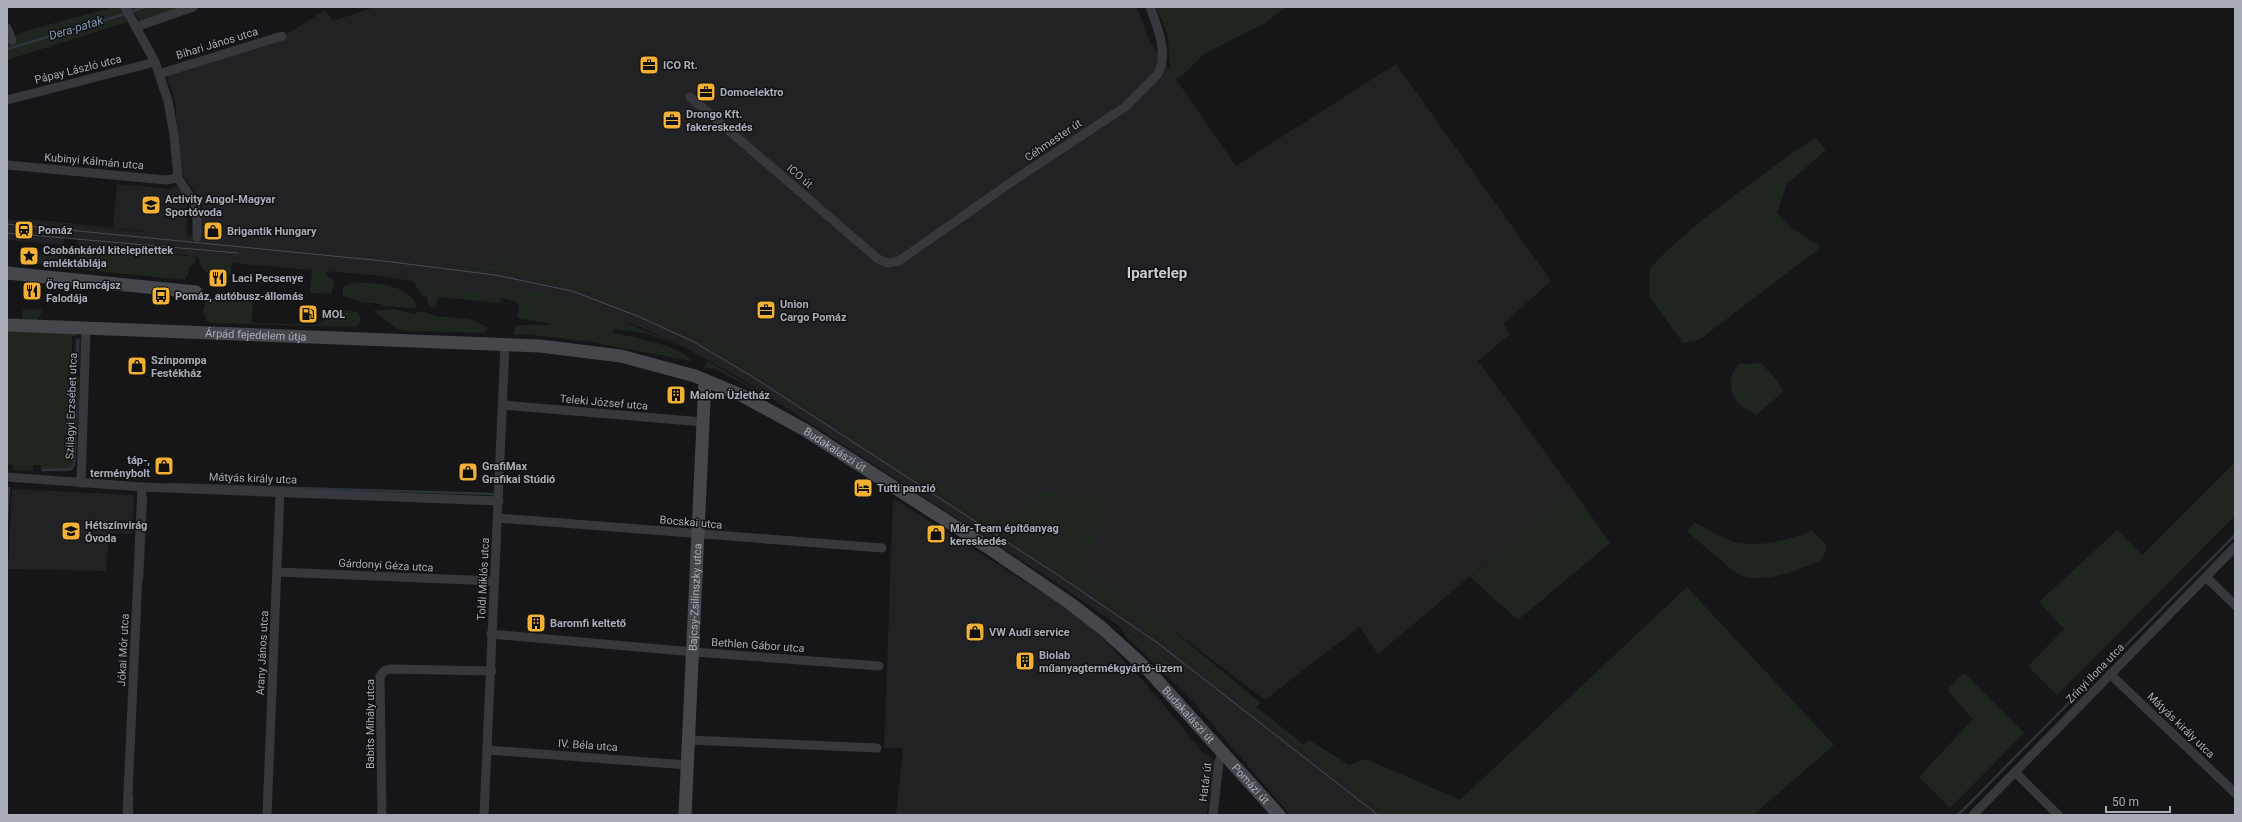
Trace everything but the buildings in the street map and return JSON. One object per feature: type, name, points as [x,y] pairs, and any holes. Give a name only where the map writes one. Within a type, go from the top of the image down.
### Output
[{"type":"main road","points":[[7,272],[196,292]]},
{"type":"main road","name":"Árpád fejedelem útja","points":[[7,325],[505,345]]},
{"type":"main road","name":"Budakalászi út","points":[[505,345],[591,351],[656,364],[705,380],[743,396],[805,430],[1071,604],[1131,653],[1222,753]]},
{"type":"main road","name":"Bajcsy-Zsilinszky utca","points":[[685,815],[694,652],[705,380]]},
{"type":"main road","name":"Pomázi út","points":[[1222,753],[1279,815]]},
{"type":"street","points":[[136,27],[193,7]]},
{"type":"street","name":"Céhmester út","points":[[900,261],[1013,181],[1125,107],[1157,75],[1160,71],[1162,43],[1150,7]]},
{"type":"street","points":[[127,11],[155,62],[168,101],[174,135],[178,178],[195,204],[197,217],[196,237]]},
{"type":"street","points":[[7,28],[12,40]]},
{"type":"street","name":"Bihari János utca","points":[[159,74],[282,36]]},
{"type":"street","name":"Pápay László utca","points":[[7,100],[155,62]]},
{"type":"street","name":"ICO út","points":[[690,97],[878,259],[888,262],[900,261]]},
{"type":"street","name":"Kubinyi Kálmán utca","points":[[7,166],[166,180],[178,178]]},
{"type":"street","name":"Szilágyi Erzsébet utca","points":[[81,483],[86,329]]},
{"type":"street","name":"Toldi Miklós utca","points":[[484,815],[492,671],[494,582],[499,501],[505,345]]},
{"type":"street","name":"Teleki József utca","points":[[503,406],[703,422]]},
{"type":"street","name":"Mátyás király utca","points":[[7,477],[142,487],[280,491],[499,501]]},
{"type":"street","name":"Jókai Mór utca","points":[[127,815],[142,487]]},
{"type":"street","name":"Arany János utca","points":[[267,815],[280,491]]},
{"type":"street","name":"Bocskai utca","points":[[498,518],[882,548]]},
{"type":"street","name":"Zrínyi Ilona utca","points":[[1973,815],[2235,547]]},
{"type":"street","name":"Gárdonyi Géza utca","points":[[277,572],[494,582]]},
{"type":"street","points":[[2206,577],[2235,605]]},
{"type":"street","name":"Bethlen Gábor utca","points":[[492,634],[694,652],[879,666]]},
{"type":"street","name":"Babits Mihály utca","points":[[382,815],[380,676],[384,671],[390,669],[492,671]]},
{"type":"street","name":"Mátyás király utca","points":[[2110,674],[2235,793]]},
{"type":"street","points":[[689,740],[877,748]]},
{"type":"street","name":"IV. Béla utca","points":[[487,750],[687,765]]},
{"type":"street","name":"Határ út","points":[[1214,815],[1219,762],[1222,753]]},
{"type":"street","points":[[2015,772],[2058,815]]},
{"type":"shaded area","points":[[113,7],[188,7],[141,24],[135,13],[125,17],[127,22],[7,60],[7,40],[26,31]]},
{"type":"shaded area","points":[[375,7],[1137,7],[1149,40],[1236,166],[1396,64],[1551,281],[1503,324],[1510,334],[1478,361],[1573,490],[1378,654],[1359,627],[1265,700],[1170,628],[1083,570],[1112,500],[1046,491],[1000,522],[870,436],[760,368],[675,308],[527,271],[516,270],[497,256],[496,266],[443,264],[508,273],[572,287],[641,312],[697,338],[901,468],[1161,640],[1385,815],[1290,815],[1195,704],[1164,673],[1171,662],[1061,586],[748,383],[690,350],[638,326],[496,284],[494,296],[383,276],[232,263],[232,260],[189,255],[78,246],[78,238],[64,237],[63,245],[7,240],[7,219],[166,234],[113,228],[117,184],[172,189],[173,186],[181,187],[187,199],[187,236],[201,238],[202,204],[181,172],[175,101],[167,76],[278,40],[325,10],[333,21]]},
{"type":"shaded area","points":[[1156,7],[1286,7],[1265,23],[1204,54],[1183,75],[1176,79],[1170,73],[1168,35]]},
{"type":"shaded area","points":[[1816,138],[1826,150],[1787,184],[1777,213],[1793,229],[1820,246],[1816,251],[1699,340],[1683,343],[1649,296],[1650,268],[1684,235],[1708,215]]},
{"type":"shaded area","points":[[28,219],[166,233],[28,221]]},
{"type":"shaded area","points":[[78,248],[189,256],[195,257],[195,263],[189,267],[188,275],[185,280],[76,269]]},
{"type":"shaded area","points":[[36,254],[71,258],[70,268],[34,264]]},
{"type":"shaded area","points":[[497,256],[516,270],[527,271],[675,308],[760,368],[870,436],[1000,522],[1046,491],[1112,500],[1083,570],[1170,628],[1261,703],[1256,707],[1303,744],[1309,740],[1349,765],[1366,759],[1460,800],[1687,587],[1834,745],[1753,815],[1385,815],[1161,640],[901,468],[697,338],[641,312],[572,287],[508,273],[439,263],[495,266]]},
{"type":"shaded area","points":[[199,257],[232,260],[231,274],[220,275],[206,271],[200,264]]},
{"type":"shaded area","points":[[312,270],[326,271],[328,277],[335,282],[331,294],[310,293]]},
{"type":"shaded area","points":[[413,281],[494,296],[495,284],[570,299],[690,350],[645,333],[614,329],[613,333],[643,339],[669,347],[687,356],[691,361],[591,342],[526,334],[515,335],[516,325],[549,325],[550,323],[520,319],[517,317],[519,307],[515,301],[501,298],[499,303],[438,297],[436,308],[429,305],[427,301],[427,294],[424,297]]},
{"type":"shaded area","points":[[354,282],[390,286],[406,292],[417,305],[414,308],[383,306],[381,304],[361,302],[343,296],[343,287]]},
{"type":"shaded area","points":[[216,297],[253,299],[252,323],[317,325],[345,310],[358,312],[361,321],[356,327],[211,323],[206,320],[203,309],[208,299]]},
{"type":"shaded area","points":[[23,309],[42,310],[41,315],[37,320],[22,318]]},
{"type":"shaded area","points":[[393,309],[415,314],[425,312],[436,316],[467,319],[476,321],[488,328],[485,333],[404,331],[396,328],[373,311]]},
{"type":"shaded area","points":[[7,331],[76,334],[77,336],[72,336],[71,403],[73,388],[78,388],[79,396],[76,461],[70,471],[41,471],[41,465],[33,465],[33,471],[13,470],[13,465],[9,464],[7,470]]},
{"type":"shaded area","points":[[75,338],[81,339],[79,364],[75,364],[79,365],[75,368],[76,377],[80,378],[77,385],[73,385]]},
{"type":"shaded area","points":[[708,361],[778,403],[713,368],[704,369]]},
{"type":"shaded area","points":[[1761,363],[1777,380],[1783,392],[1756,415],[1737,402],[1732,392],[1731,382],[1733,372],[1739,364]]},
{"type":"shaded area","points":[[2235,462],[2235,516],[2057,695],[2028,666],[2064,629],[2039,602],[2117,530],[2142,555]]},
{"type":"shaded area","name":"Hétszínvirág Óvoda","points":[[12,489],[134,495],[132,534],[109,533],[106,571],[8,569]]},
{"type":"shaded area","points":[[1573,490],[1610,543],[1518,620],[1470,577]]},
{"type":"shaded area","points":[[893,498],[1085,620],[1146,684],[1203,752],[1216,762],[1206,815],[896,815],[903,748],[884,748]]},
{"type":"shaded area","points":[[1695,522],[1722,537],[1742,543],[1762,544],[1812,531],[1827,546],[1823,559],[1814,563],[1794,571],[1772,577],[1751,578],[1742,576],[1731,569],[1687,531]]},
{"type":"shaded area","points":[[1119,626],[1171,662],[1164,673],[1125,635]]},
{"type":"shaded area","points":[[1964,673],[2024,733],[1950,808],[1919,777],[1973,719],[1947,690]]},
{"type":"waterway","name":"Dera-patak","points":[[130,12],[145,7]]},
{"type":"waterway","name":"Dera-patak","points":[[7,49],[125,14]]},
{"type":"waterway","points":[[77,362],[78,341]]},
{"type":"waterway","points":[[76,385],[77,377]]},
{"type":"waterway","points":[[76,388],[76,397]]},
{"type":"waterway","points":[[76,401],[76,416]]},
{"type":"waterway","points":[[75,419],[75,440]]},
{"type":"waterway","points":[[43,470],[71,469],[74,465],[75,442]]},
{"type":"waterway","points":[[168,484],[494,494]]},
{"type":"waterway","points":[[7,519],[9,488]]},
{"type":"waterway","points":[[142,579],[146,497]]},
{"type":"waterway","points":[[1958,815],[2235,535]]},
{"type":"waterway","points":[[132,796],[132,815]]},
{"type":"tram line","points":[[7,224],[384,261],[495,275],[572,291],[640,317],[694,342],[753,377],[1064,579],[1159,644],[1378,815]]},
{"type":"tram line","points":[[7,233],[238,253]]},
{"type":"place","name":"ICO Rt.","points":[[649,65]]},
{"type":"place","name":"Domoelektro","points":[[706,92]]},
{"type":"place","name":"Drongo Kft. fakereskedés","points":[[672,120]]},
{"type":"place","name":"Activity Angol-Magyar Sportóvoda","points":[[151,205]]},
{"type":"place","name":"Pomáz","points":[[24,230]]},
{"type":"place","name":"Brigantik Hungary","points":[[213,231]]},
{"type":"place","name":"Csobánkáról kitelepítettek emléktáblája","points":[[29,256]]},
{"type":"place","name":"Laci Pecsenye","points":[[218,278]]},
{"type":"place","name":"Öreg Rumcájsz Falodája","points":[[32,291]]},
{"type":"place","name":"Pomáz, autóbusz-állomás","points":[[161,296]]},
{"type":"place","name":"Union Cargo Pomáz","points":[[766,310]]},
{"type":"place","name":"MOL","points":[[308,314]]},
{"type":"place","name":"Színpompa Festékház","points":[[137,366]]},
{"type":"place","name":"Malom Üzletház","points":[[676,395]]},
{"type":"place","name":"táp-, terménybolt","points":[[164,466]]},
{"type":"place","name":"GrafiMax Grafikai Stúdió","points":[[468,472]]},
{"type":"place","name":"Tutti panzió","points":[[863,488]]},
{"type":"place","name":"Hétszínvirág Óvoda","points":[[71,531]]},
{"type":"place","name":"Már-Team építőanyag kereskedés","points":[[936,534]]},
{"type":"place","name":"Baromfi keltető","points":[[536,623]]},
{"type":"place","name":"VW Audi service","points":[[975,632]]},
{"type":"place","name":"Biolab műanyagtermékgyártó-üzem","points":[[1025,661]]},
{"type":"district","name":"Ipartelep","points":[[1157,273]]}]
